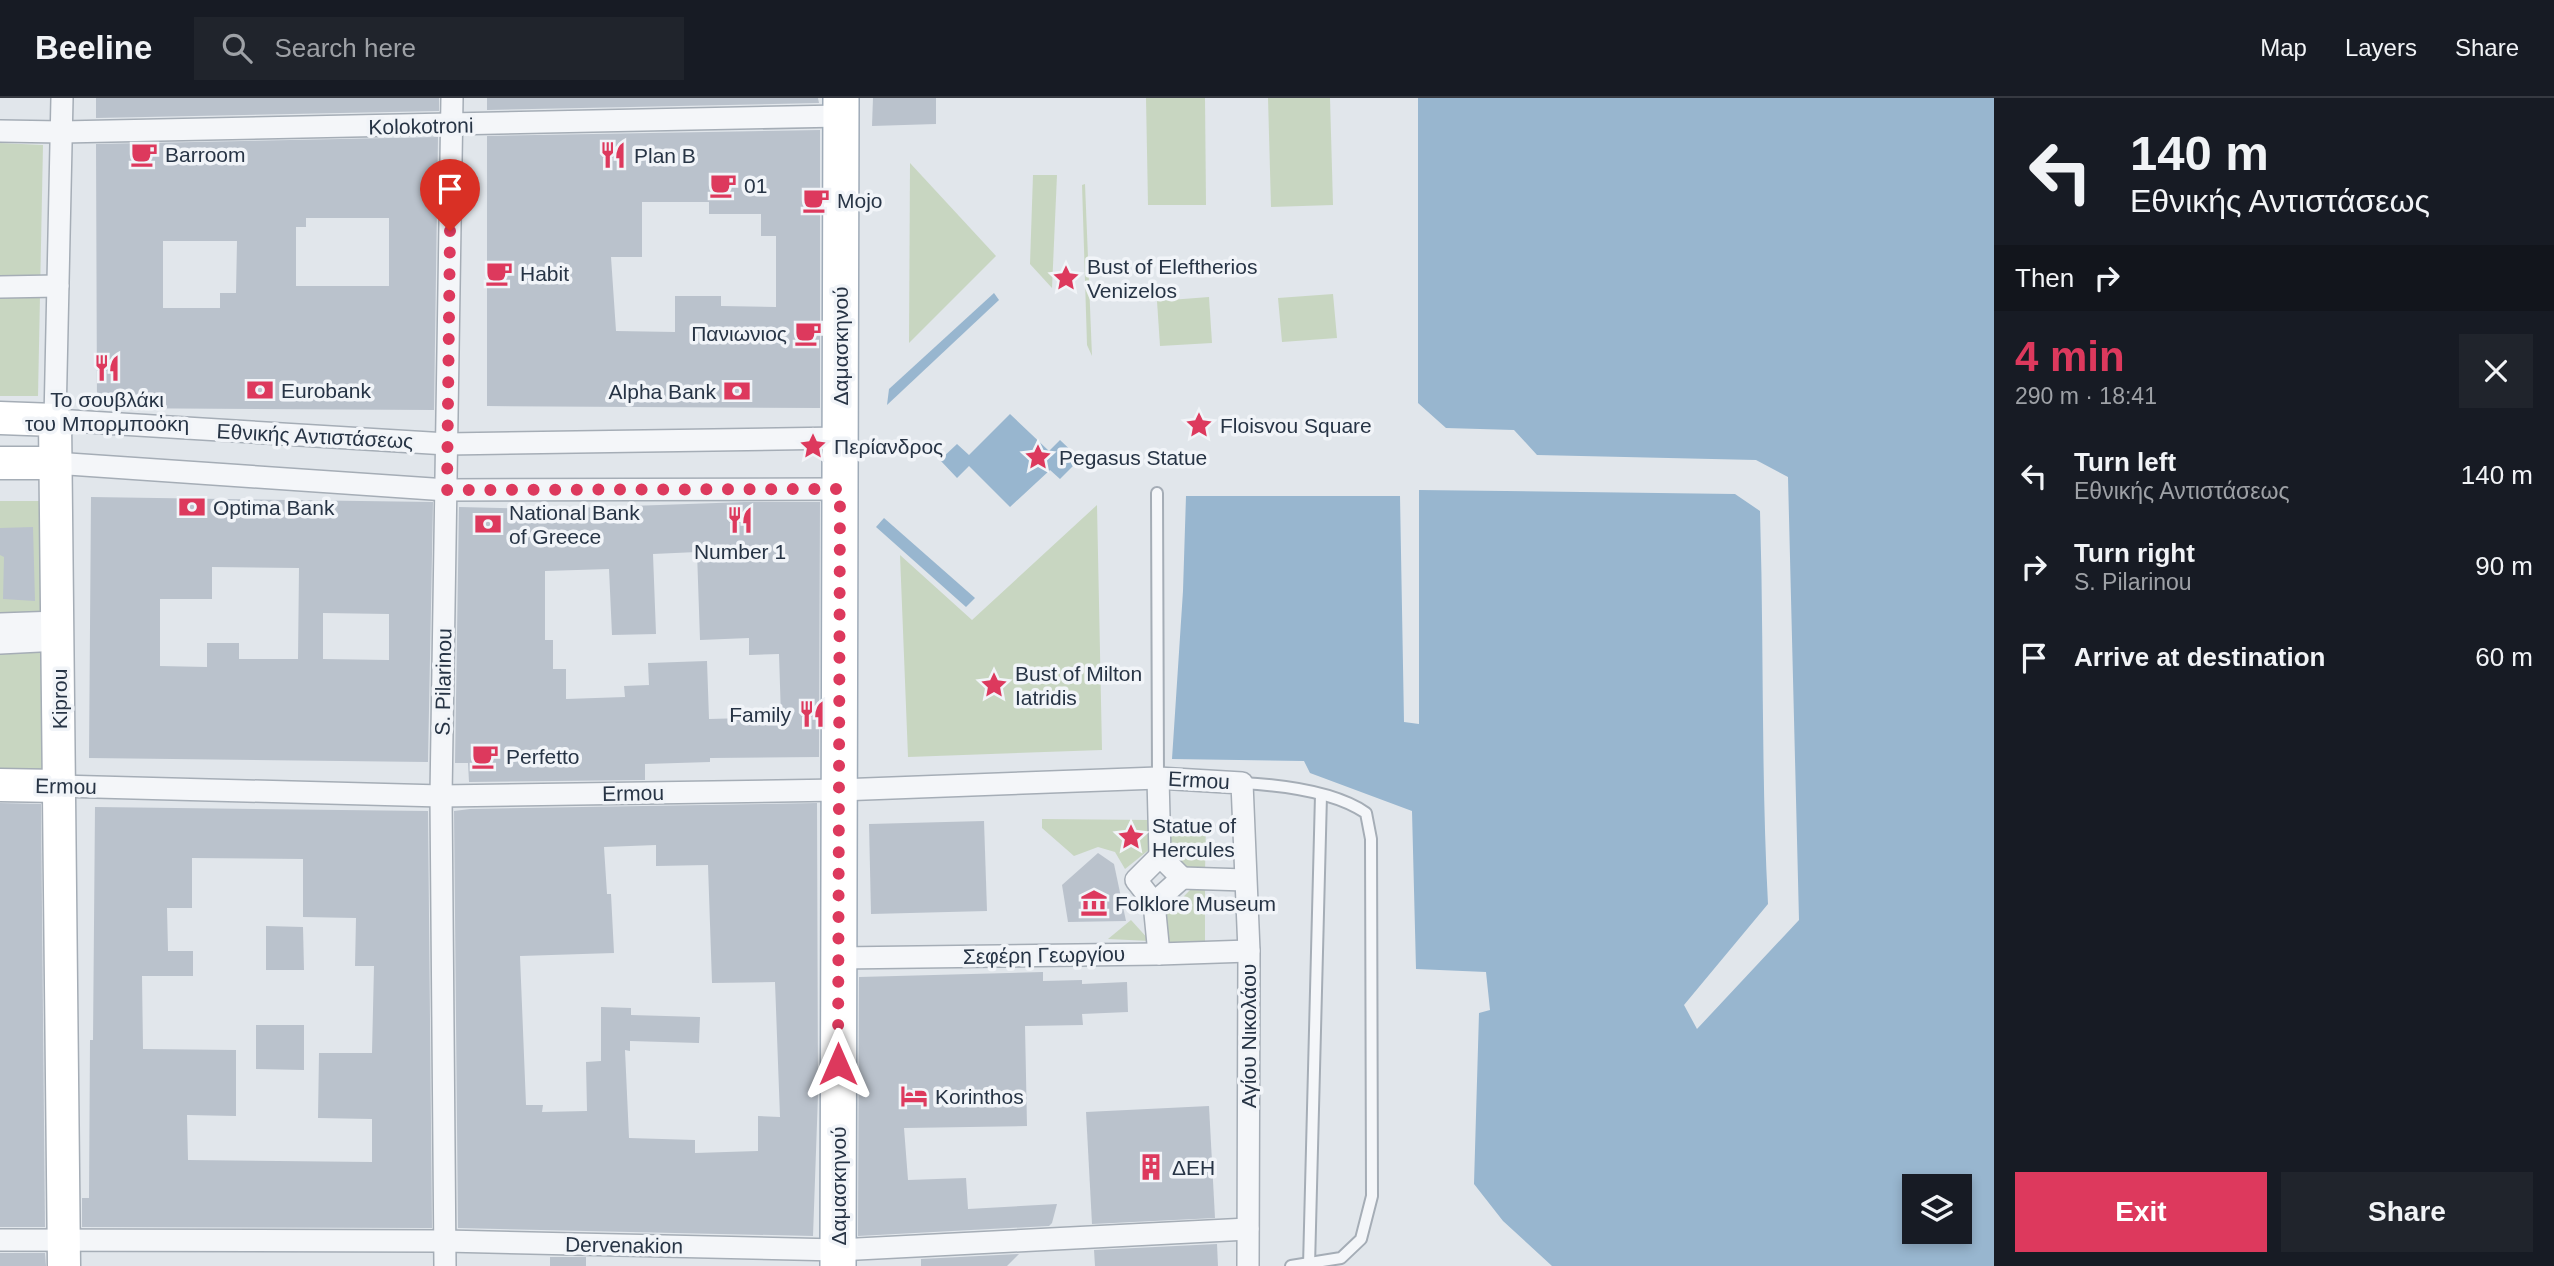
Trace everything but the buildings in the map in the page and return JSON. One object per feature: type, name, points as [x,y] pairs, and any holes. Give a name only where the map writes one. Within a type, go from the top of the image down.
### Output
[{"type":"main road","name":"Δαμασκηνού","points":[[838,1258],[841,107]]},
{"type":"street","name":"Kiprou","points":[[62,98],[54,463],[64,1254]]},
{"type":"street","name":"S. Pilarinou","points":[[445,1266],[441,796],[452,98]]},
{"type":"street","name":"Kolokotroni","points":[[0,131],[452,125],[841,107]]},
{"type":"street","points":[[0,287],[58,286]]},
{"type":"street","name":"Εθνικής Αντιστάσεως","points":[[0,418],[55,419],[447,444],[840,438]]},
{"type":"street","name":"Εθνικής Αντιστάσεως","points":[[0,463],[54,463],[447,490],[840,489]]},
{"type":"street","points":[[0,624],[58,631]]},
{"type":"street","points":[[0,643],[58,631]]},
{"type":"street","points":[[1158,778],[1160,856],[1182,878],[1245,880]]},
{"type":"street","name":"Ermou","points":[[0,785],[441,796],[839,790],[1158,778],[1242,783],[1243,806]]},
{"type":"street","name":"Αγίου Νικολάου","points":[[1243,806],[1249,951],[1248,1266]]},
{"type":"street","points":[[1159,954],[1154,903],[1136,880],[1160,856]]},
{"type":"street","points":[[1154,903],[1182,878]]},
{"type":"street","name":"Σεφέρη Γεωργίου","points":[[839,958],[1249,951]]},
{"type":"street","name":"Dervenakion","points":[[0,1240],[64,1254],[445,1241],[838,1258],[1248,1229]]},
{"type":"lane","points":[[1157,493],[1158,778]]},
{"type":"lane","points":[[1242,783],[1271,784],[1355,806],[1366,813],[1370,825],[1372,1196],[1361,1239],[1341,1258],[1291,1266]]},
{"type":"lane","points":[[1309,1265],[1321,795]]},
{"type":"green space","points":[[1146,98],[1205,98],[1206,205],[1148,205]]},
{"type":"green space","points":[[1268,98],[1330,98],[1333,205],[1271,207]]},
{"type":"green space","points":[[0,143],[43,145],[38,396],[0,396]]},
{"type":"green space","points":[[910,163],[996,256],[909,343]]},
{"type":"green space","points":[[1033,175],[1057,175],[1052,288],[1030,264]]},
{"type":"green space","points":[[1085,184],[1092,356],[1087,345],[1082,185]]},
{"type":"green space","points":[[1333,294],[1337,338],[1282,342],[1278,298]]},
{"type":"green space","points":[[1209,297],[1212,343],[1160,346],[1157,301]]},
{"type":"green space","points":[[0,501],[45,501],[45,770],[0,768]]},
{"type":"green space","points":[[1097,505],[1102,750],[908,757],[900,555],[972,620]]},
{"type":"green space","points":[[1042,819],[1151,820],[1150,849],[1125,869],[1115,852],[1098,847],[1074,856],[1042,828]]},
{"type":"green space","points":[[1167,820],[1206,821],[1205,873],[1190,874],[1167,848]]},
{"type":"green space","points":[[1190,890],[1205,890],[1205,942],[1166,942],[1163,918]]},
{"type":"green space","points":[[1131,920],[1150,941],[1108,939]]},
{"type":"water","points":[[1418,98],[1994,98],[1994,1266],[1552,1266],[1503,1221],[1474,1184],[1479,1013],[1490,1010],[1486,972],[1416,969],[1412,811],[1310,773],[1304,761],[1172,759],[1186,496],[1400,496],[1404,722],[1419,724],[1419,490],[1735,494],[1760,511],[1768,904],[1684,1005],[1697,1029],[1799,920],[1788,477],[1756,460],[1537,455],[1514,430],[1446,428],[1418,403]]},
{"type":"water","points":[[994,293],[999,300],[887,405],[889,389]]},
{"type":"water","points":[[1010,414],[1049,451],[1060,440],[1080,459],[1060,479],[1050,470],[1010,507],[969,466],[957,478],[940,460],[957,444],[969,455]]},
{"type":"water","points":[[884,518],[975,598],[966,607],[876,527]]},
{"type":"place","name":"Barroom","points":[[144,154]]},
{"type":"place","name":"Plan B","points":[[613,155]]},
{"type":"place","name":"01","points":[[723,185]]},
{"type":"place","name":"Mojo","points":[[816,200]]},
{"type":"place","name":"Habit","points":[[499,273]]},
{"type":"place","name":"Bust of Eleftherios Venizelos","points":[[1066,278]]},
{"type":"place","name":"Πανιωνιος","points":[[808,333]]},
{"type":"place","name":"Το σουβλάκι του Μπορμποὀκη","points":[[107,368]]},
{"type":"place","name":"Eurobank","points":[[260,390]]},
{"type":"place","name":"Alpha Bank","points":[[737,391]]},
{"type":"place","name":"Floisvou Square","points":[[1199,425]]},
{"type":"place","name":"Περίανδρος","points":[[813,446]]},
{"type":"place","name":"Pegasus Statue","points":[[1038,457]]},
{"type":"place","name":"Optima Bank","points":[[192,507]]},
{"type":"place","name":"Number 1","points":[[740,520]]},
{"type":"place","name":"National Bank of Greece","points":[[488,524]]},
{"type":"place","name":"Bust of Milton Iatridis","points":[[994,685]]},
{"type":"place","name":"Family","points":[[812,714]]},
{"type":"place","name":"Perfetto","points":[[485,756]]},
{"type":"place","name":"Statue of Hercules","points":[[1131,837]]},
{"type":"place","name":"Folklore Museum","points":[[1094,903]]},
{"type":"place","name":"Korinthos","points":[[914,1096]]},
{"type":"place","name":"ΔΕΗ","points":[[1151,1167]]},
{"type":"route","points":[[450,231],[447,490],[840,489],[838,1064]]}]
